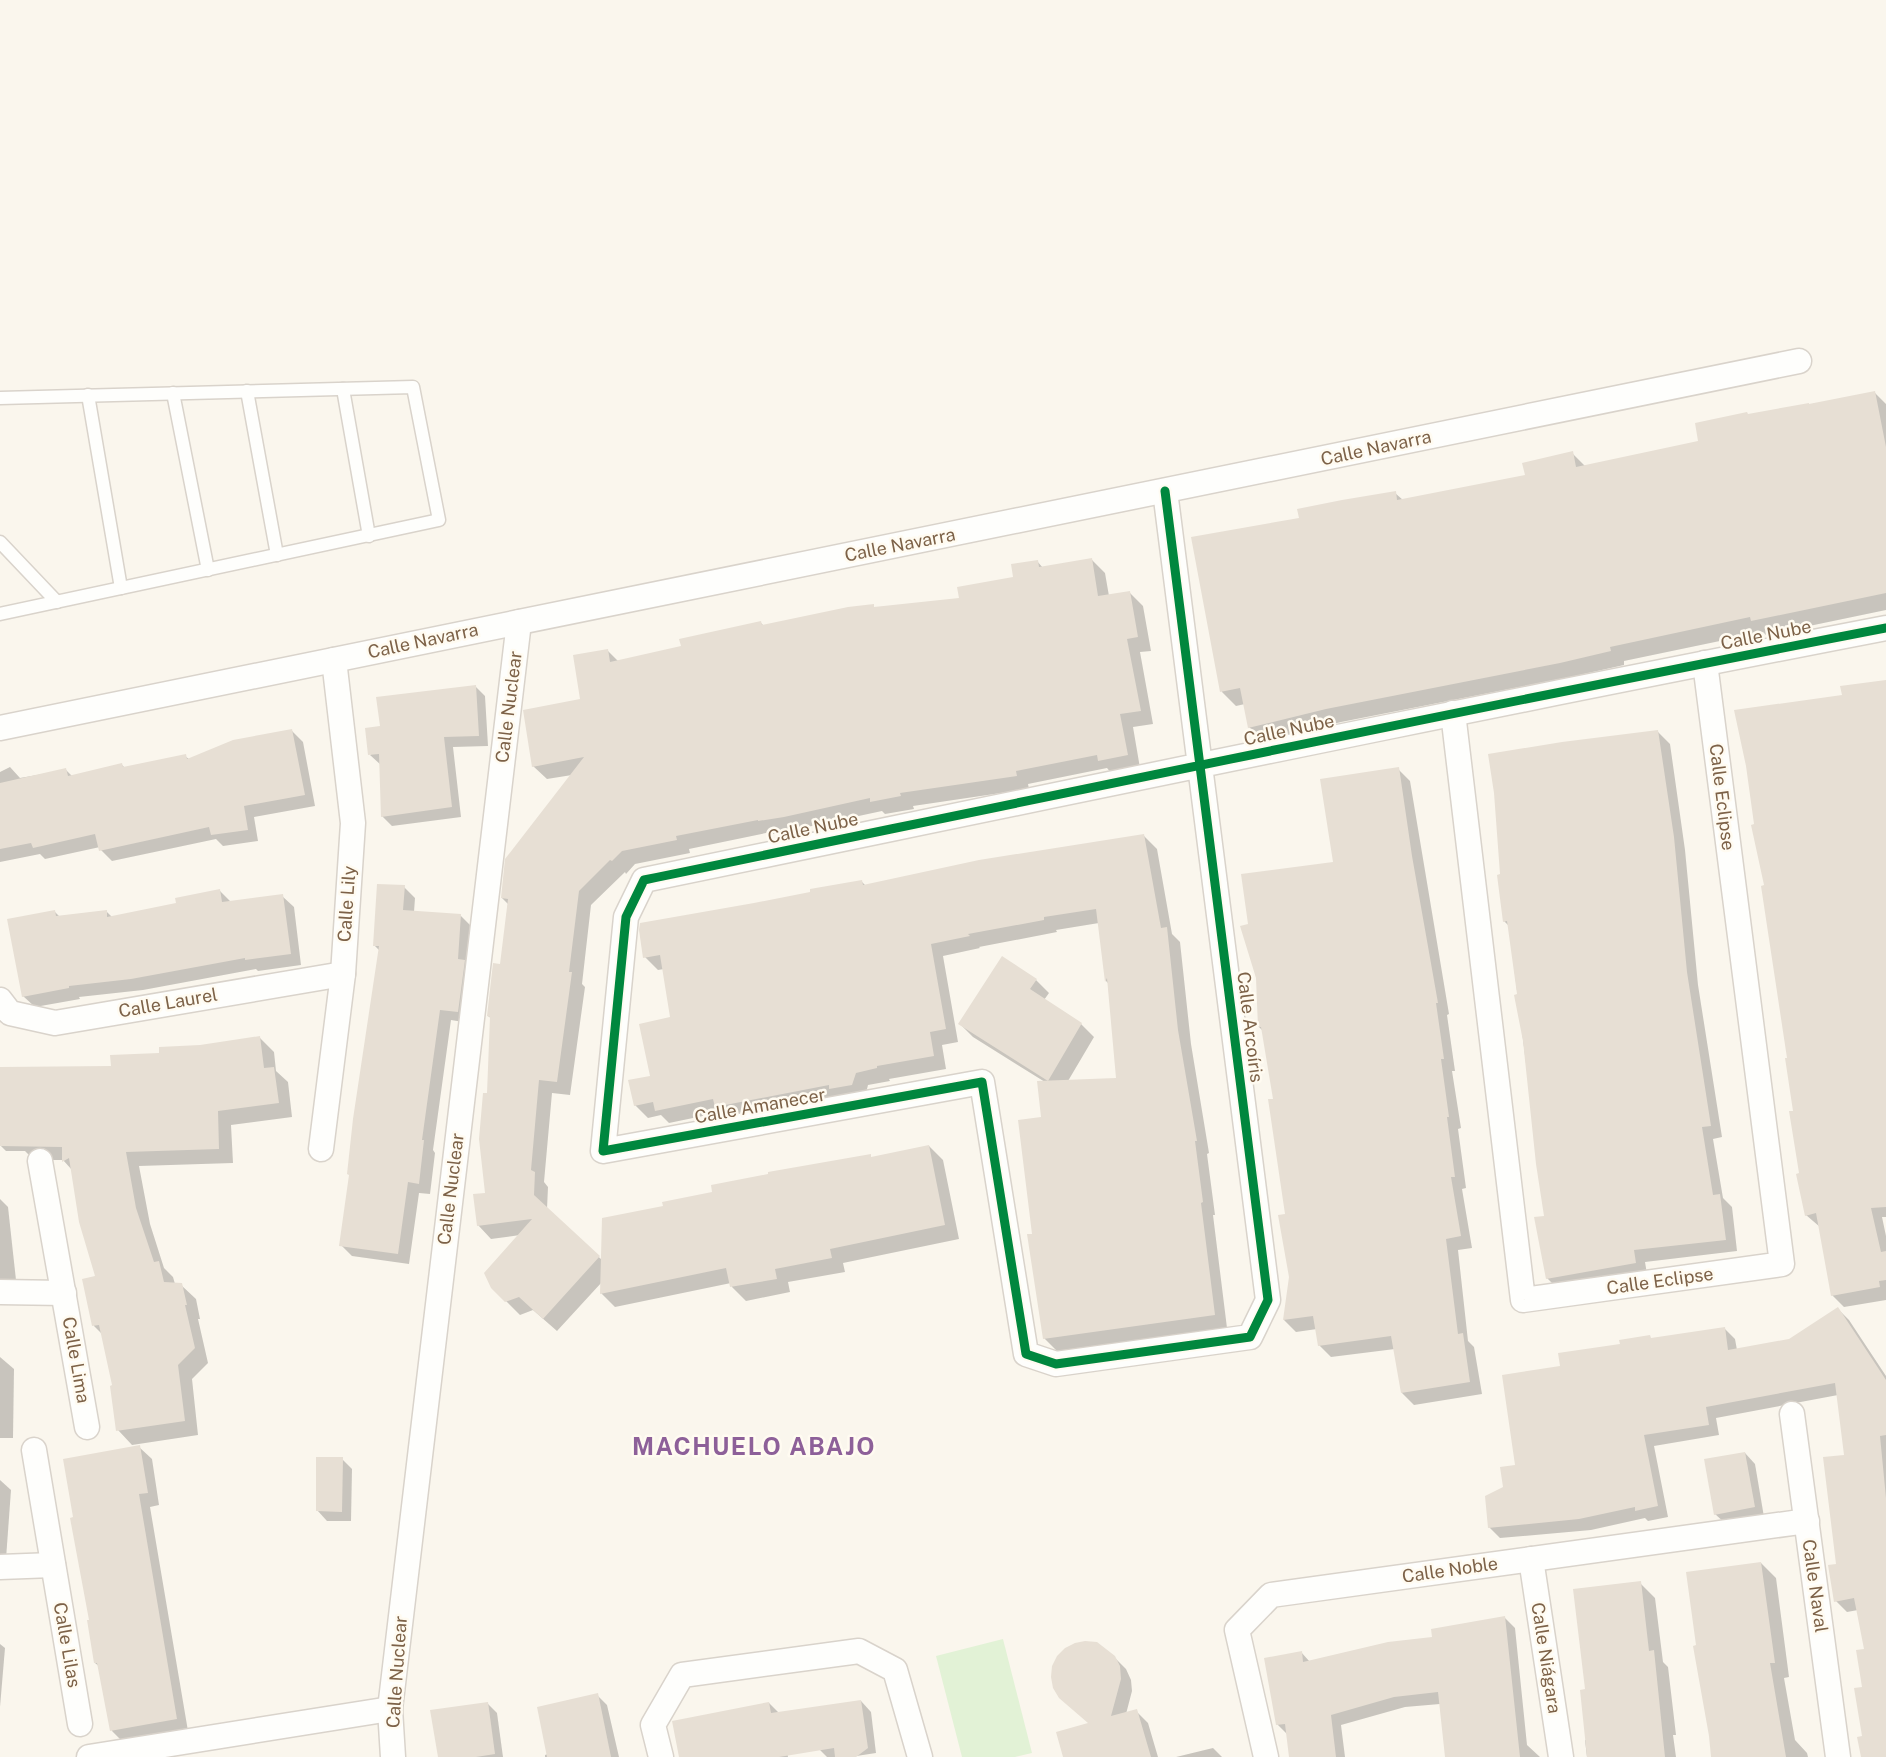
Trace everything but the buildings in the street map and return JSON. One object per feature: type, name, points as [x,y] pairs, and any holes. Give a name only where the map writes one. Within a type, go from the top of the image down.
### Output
[{"type":"street","name":"Calle Navarra","points":[[0,728],[1799,361]]},
{"type":"street","name":"Calle Arcoíris","points":[[1026,1354],[1056,1364],[1250,1337],[1268,1300],[1165,491]]},
{"type":"street","name":"Calle Nuclear","points":[[393,1757],[390,1709],[519,622]]},
{"type":"street","name":"Calle Nube","points":[[700,868],[1453,713],[1886,628]]},
{"type":"street","name":"Calle Lily","points":[[321,1149],[343,974],[353,823],[334,660]]},
{"type":"street","name":"Calle Eclipse","points":[[1453,713],[1523,1300],[1782,1264],[1705,663]]},
{"type":"street","name":"Calle Amanecer","points":[[700,868],[644,880],[626,916],[603,1151],[982,1082],[1026,1354]]},
{"type":"street","name":"Calle Laurel","points":[[0,1000],[10,1013],[55,1023],[343,974]]},
{"type":"street","name":"Calle Lima","points":[[40,1161],[87,1427]]},
{"type":"street","name":"Calle Lima","points":[[0,1292],[64,1293]]},
{"type":"street","name":"Calle Naval","points":[[1792,1414],[1838,1757]]},
{"type":"street","name":"Calle Lilas","points":[[34,1450],[80,1724]]},
{"type":"street","name":"Calle Noble","points":[[1266,1757],[1237,1630],[1270,1595],[1807,1521]]},
{"type":"street","name":"Calle Niágara","points":[[1531,1559],[1561,1757]]},
{"type":"street","points":[[0,1567],[53,1566]]},
{"type":"street","points":[[661,1757],[652,1725],[682,1674],[859,1651],[895,1670],[920,1757]]},
{"type":"street","points":[[89,1757],[390,1709]]},
{"type":"lane","points":[[0,398],[413,387],[439,520],[0,614]]},
{"type":"lane","points":[[343,388],[369,536]]},
{"type":"lane","points":[[247,391],[277,555]]},
{"type":"lane","points":[[173,393],[208,570]]},
{"type":"lane","points":[[88,395],[121,588]]},
{"type":"lane","points":[[0,542],[57,602]]},
{"type":"green space","points":[[1003,1639],[1032,1753],[1015,1757],[962,1757],[936,1656]]},
{"type":"cycle path","points":[[1165,491],[1268,1300],[1250,1337],[1056,1364],[1026,1354],[982,1082],[603,1151],[626,917],[644,880],[1109,784],[1264,752],[1420,720],[1886,628]]},
{"type":"district","name":"MACHUELO ABAJO","points":[[754,1447]]}]
